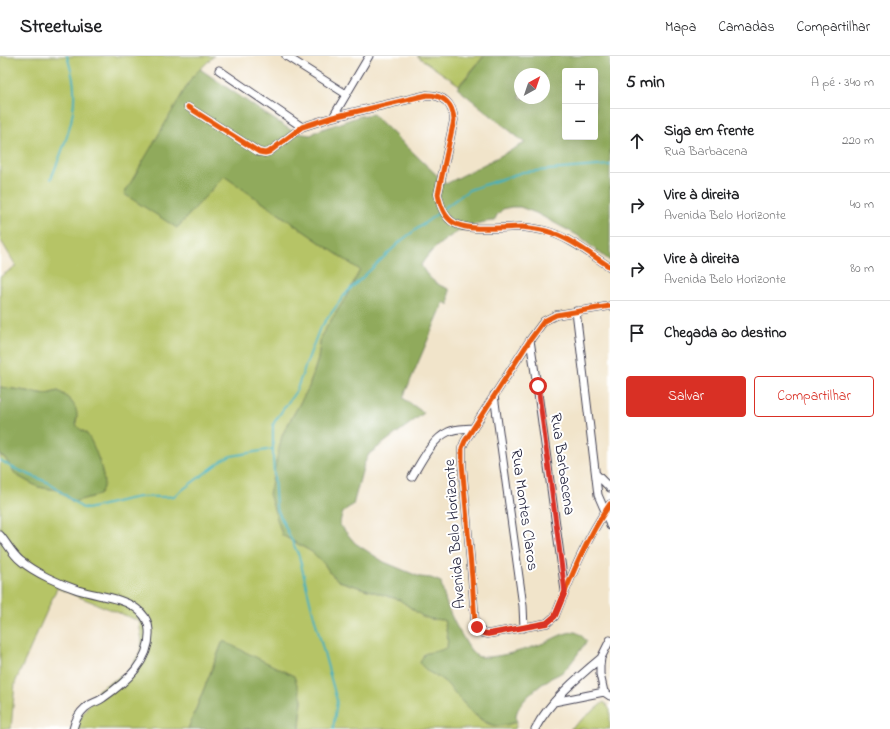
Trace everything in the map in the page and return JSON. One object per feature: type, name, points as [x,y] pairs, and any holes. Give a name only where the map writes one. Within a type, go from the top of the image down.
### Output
[{"type":"street","points":[[286,56],[346,94]]},
{"type":"street","points":[[333,117],[369,56]]},
{"type":"street","points":[[220,70],[302,127]]},
{"type":"street","points":[[188,107],[259,152],[265,153],[270,152],[302,127],[333,117],[428,96],[435,95],[441,97],[452,106],[454,120],[438,194],[440,203],[447,216],[453,222],[461,226],[476,228],[522,227],[547,232],[569,241],[610,267]]},
{"type":"street","name":"Avenida Belo Horizonte","points":[[610,306],[576,311],[550,317],[544,321],[530,340],[465,441],[461,456],[475,622],[480,631],[488,634],[547,623],[552,620],[592,532],[610,504]]},
{"type":"street","points":[[576,311],[598,495],[610,526]]},
{"type":"street","name":"Rua Barbacena","points":[[530,340],[538,386],[565,592]]},
{"type":"street","name":"Rua Montes Claros","points":[[494,395],[524,628]]},
{"type":"street","points":[[412,477],[440,437],[457,429],[473,428]]},
{"type":"street","points":[[596,474],[610,488]]},
{"type":"street","points":[[0,535],[13,554],[20,561],[30,567],[79,591],[105,596],[128,603],[136,607],[146,618],[149,628],[149,638],[147,649],[138,668],[103,698],[85,708],[76,720],[73,729]]},
{"type":"street","points":[[554,702],[607,694],[600,674],[601,658],[610,640]]},
{"type":"street","points":[[535,729],[540,719],[554,702],[584,672],[601,658]]},
{"type":"green space","points":[[0,56],[214,56],[192,77],[177,228],[224,176],[360,270],[345,299],[321,336],[318,359],[309,387],[282,435],[282,535],[312,552],[339,581],[400,600],[422,616],[430,619],[444,620],[448,639],[447,647],[442,650],[427,671],[444,681],[468,708],[482,720],[498,726],[517,722],[515,729],[300,729],[302,699],[223,641],[188,729],[76,729],[76,725],[99,689],[128,672],[140,652],[142,641],[139,621],[57,588],[15,683],[11,729],[0,729],[0,455],[5,458],[16,475],[38,487],[57,490],[73,502],[102,471],[94,448],[86,433],[78,428],[76,423],[77,417],[72,402],[65,395],[58,391],[47,394],[0,387],[0,277],[16,266],[0,239]]},
{"type":"green space","points":[[417,56],[484,56],[459,85]]},
{"type":"green space","points":[[484,56],[610,56],[610,261],[577,235],[536,213],[520,207],[503,209],[494,221],[473,225],[462,230],[452,235],[434,249],[421,265],[432,280],[449,289],[449,305],[444,302],[403,398],[424,413],[369,454],[364,464],[353,505],[343,513],[341,518],[340,525],[355,543],[384,562],[420,577],[431,578],[441,582],[448,609],[454,622],[470,649],[477,656],[491,657],[511,653],[540,645],[571,632],[578,633],[587,641],[564,671],[546,681],[527,697],[518,710],[516,716],[517,722],[503,726],[483,721],[445,682],[428,672],[420,663],[424,654],[442,650],[447,647],[448,639],[444,620],[430,619],[422,616],[400,600],[339,581],[312,552],[282,535],[269,494],[282,435],[309,387],[318,359],[321,336],[345,299],[360,270],[224,176],[177,228],[124,194],[192,77],[200,69],[296,133],[311,135],[317,131],[360,116],[373,114],[446,184],[525,143],[457,88]]},
{"type":"green space","points":[[0,387],[47,394],[58,391],[71,401],[77,413],[76,425],[90,438],[100,465],[104,484],[99,495],[73,502],[57,490],[38,487],[16,475],[5,458],[0,455],[0,404],[2,401],[0,397]]},
{"type":"green space","points":[[223,641],[294,676],[302,699],[300,729],[188,729]]},
{"type":"green space","points":[[604,702],[610,710],[610,729],[570,729]]},
{"type":"waterway","points":[[51,179],[71,124],[73,112],[74,85],[67,56]]},
{"type":"waterway","points":[[444,208],[469,190],[523,172],[610,165]]},
{"type":"waterway","points":[[333,729],[337,701],[299,556],[276,507],[273,459],[273,425],[296,391],[319,330],[346,293],[402,240],[441,211]]},
{"type":"waterway","points":[[0,460],[11,467],[49,483],[81,507],[87,509],[139,497],[174,496],[224,459],[231,456],[273,449]]},
{"type":"cycle path","points":[[188,107],[259,152],[265,153],[269,152],[302,127],[333,117],[427,95],[433,95],[443,99],[450,105],[454,120],[438,194],[443,210],[454,223],[461,226],[478,228],[522,227],[546,231],[563,237],[610,267]]},
{"type":"cycle path","points":[[610,306],[556,315],[544,321],[530,340],[462,448],[475,622],[477,627],[483,633],[488,634],[547,623],[555,616],[586,545],[610,504]]},
{"type":"route","points":[[477,627],[483,633],[488,634],[547,623],[555,616],[565,592],[538,386]]}]
